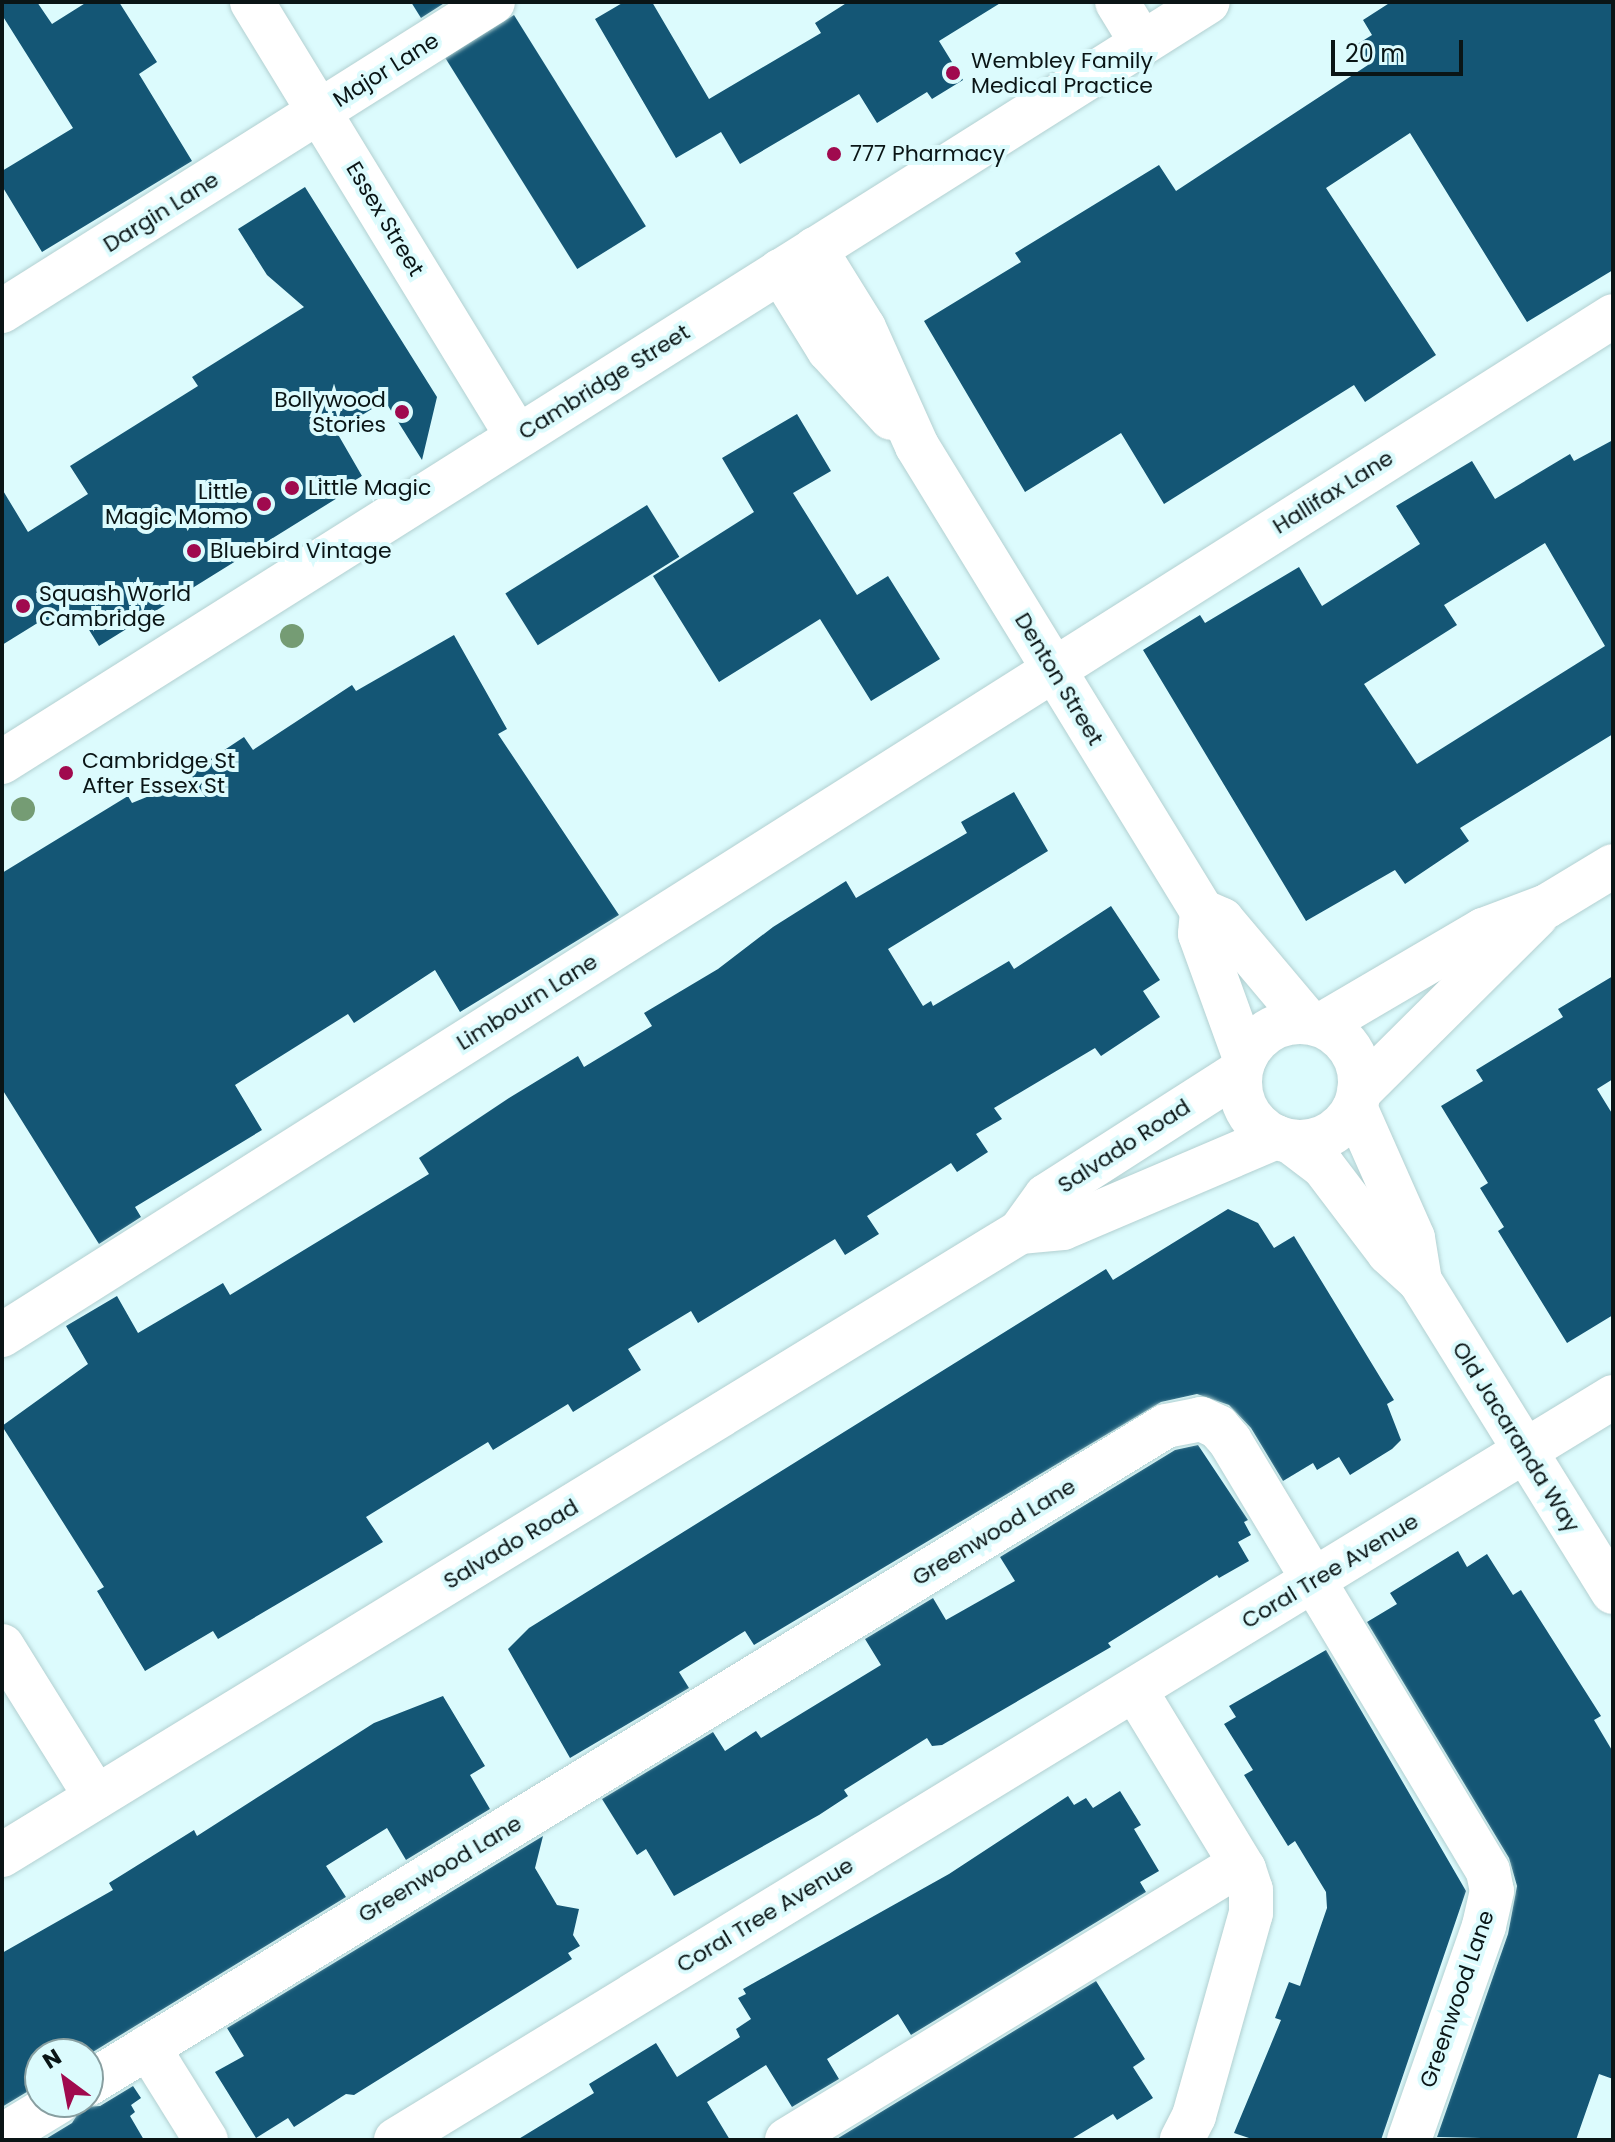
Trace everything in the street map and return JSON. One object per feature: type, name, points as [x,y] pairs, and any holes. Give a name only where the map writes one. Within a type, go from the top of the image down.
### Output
[{"type":"street","name":"Essex Street","points":[[252,2],[517,436]]},
{"type":"street","name":"Major Lane","points":[[319,112],[493,2]]},
{"type":"street","points":[[1117,2],[1142,43]]},
{"type":"street","name":"Cambridge Street","points":[[2,762],[1208,2]]},
{"type":"street","name":"Dargin Lane","points":[[7,296],[319,112]]},
{"type":"street","name":"Denton Street","points":[[798,260],[864,328],[917,446],[1202,911],[1222,920],[1314,1023]]},
{"type":"street","name":"Hallifax Lane","points":[[1053,668],[1613,316]]},
{"type":"street","name":"Limbourn Lane","points":[[2,1335],[1053,668]]},
{"type":"street","points":[[1547,906],[1357,1100],[1335,1131],[1284,1140],[1262,1129],[1243,1103],[1242,1065],[1264,1034],[1314,1023],[1483,930],[1547,906],[1613,866]]},
{"type":"street","name":"Denton Street","points":[[1202,911],[1200,934],[1242,1065]]},
{"type":"street","points":[[1314,1023],[1352,1052],[1357,1100]]},
{"type":"street","name":"Salvado Road","points":[[2,1855],[1020,1232],[1046,1196],[1242,1065]]},
{"type":"street","name":"Old Jacaranda Way","points":[[1357,1100],[1413,1238],[1420,1281]]},
{"type":"street","name":"Old Jacaranda Way","points":[[1284,1140],[1323,1166],[1389,1253],[1420,1281],[1613,1592]]},
{"type":"street","name":"Salvado Road","points":[[1020,1232],[1063,1228],[1284,1140]]},
{"type":"street","name":"Coral Tree Avenue","points":[[396,2140],[1613,1397]]},
{"type":"street","name":"Greenwood Lane","points":[[104,2074],[1184,1419],[1218,1427],[1230,1441],[1481,1853],[1490,1881],[1484,1926],[1409,2140]]},
{"type":"street","points":[[2,1646],[96,1797]]},
{"type":"street","points":[[1135,1690],[1240,1864],[1251,1890],[1251,1913],[1194,2116],[1182,2140]]},
{"type":"street","points":[[787,2140],[1240,1864]]},
{"type":"street","points":[[148,2047],[206,2140]]},
{"type":"street","points":[[2,2136],[32,2118]]},
{"type":"building","points":[[2,2],[37,2],[52,24],[87,2],[119,2],[157,62],[139,74],[192,161],[42,252],[2,186],[2,171],[73,128],[2,15]]},
{"type":"building","points":[[411,2],[446,2],[421,18]]},
{"type":"building","points":[[624,2],[652,2],[709,99],[821,33],[815,23],[848,2],[1002,2],[939,41],[963,80],[932,99],[927,92],[877,123],[859,94],[740,164],[721,132],[676,158],[595,19]]},
{"type":"building","points":[[1391,2],[1613,2],[1613,270],[1527,322],[1410,133],[1326,188],[1436,355],[1365,402],[1354,385],[1164,504],[1121,433],[1025,492],[924,321],[1021,262],[1015,253],[1159,165],[1176,191],[1368,65],[1356,45],[1372,35],[1363,20]]},
{"type":"building","points":[[514,15],[646,226],[577,269],[445,58]]},
{"type":"building","points":[[305,187],[437,397],[422,460],[385,401],[336,431],[362,476],[352,482],[355,487],[99,646],[78,612],[51,629],[44,619],[2,645],[2,489],[28,532],[88,494],[70,466],[198,386],[192,377],[304,307],[267,275],[238,229]]},
{"type":"building","points":[[797,414],[831,471],[793,493],[857,595],[888,576],[940,659],[871,701],[820,619],[719,682],[653,576],[754,512],[722,458]]},
{"type":"building","points":[[1613,440],[1613,734],[1460,828],[1469,841],[1405,884],[1395,870],[1306,921],[1143,650],[1200,615],[1205,623],[1299,567],[1322,606],[1420,544],[1396,506],[1472,461],[1495,499],[1570,454],[1574,461]],"holes":[[[1545,543],[1605,646],[1417,764],[1364,684],[1457,625],[1444,605]]]},
{"type":"building","points":[[647,505],[679,557],[538,645],[505,593]]},
{"type":"building","points":[[454,635],[507,729],[498,734],[619,915],[460,1012],[435,970],[354,1023],[348,1014],[235,1085],[262,1130],[135,1207],[141,1217],[99,1244],[2,1089],[2,873],[128,796],[132,803],[164,790],[244,737],[253,750],[352,685],[356,691]]},
{"type":"building","points":[[1014,792],[1048,851],[888,949],[923,1006],[931,1001],[933,1006],[1009,961],[1014,969],[1111,906],[1160,980],[1143,991],[1160,1017],[1101,1056],[1095,1048],[994,1108],[1002,1119],[976,1134],[988,1152],[957,1172],[951,1163],[867,1216],[879,1234],[845,1255],[835,1239],[698,1323],[691,1311],[628,1349],[641,1370],[573,1412],[568,1404],[493,1450],[488,1442],[366,1517],[383,1542],[218,1639],[213,1631],[145,1671],[97,1591],[104,1587],[2,1426],[88,1364],[66,1326],[117,1296],[138,1333],[223,1283],[230,1295],[429,1174],[419,1158],[509,1098],[578,1056],[584,1067],[652,1026],[644,1013],[718,969],[773,927],[846,881],[856,898],[967,833],[961,822]]},
{"type":"building","points":[[1613,976],[1613,1079],[1597,1089],[1613,1115],[1613,1315],[1567,1343],[1498,1231],[1504,1227],[1480,1188],[1488,1183],[1441,1106],[1483,1081],[1476,1070],[1563,1017],[1558,1009]]},
{"type":"building","points":[[1228,1209],[1258,1223],[1274,1248],[1294,1236],[1394,1400],[1387,1404],[1401,1440],[1392,1449],[1350,1475],[1339,1457],[1317,1470],[1313,1463],[1283,1481],[1251,1428],[1229,1405],[1197,1394],[1161,1402],[754,1645],[745,1631],[679,1672],[689,1688],[570,1758],[508,1649],[529,1628],[1106,1269],[1113,1280]]},
{"type":"building","points":[[1198,1445],[1248,1520],[1244,1522],[1251,1535],[1238,1542],[1249,1561],[1219,1578],[1217,1575],[1108,1643],[1111,1647],[942,1745],[932,1746],[927,1738],[844,1790],[848,1796],[819,1815],[674,1896],[646,1849],[637,1855],[602,1799],[713,1732],[725,1751],[756,1731],[761,1738],[881,1665],[865,1639],[933,1598],[946,1620],[1015,1581],[1000,1557],[1175,1450]]},
{"type":"building","points":[[1458,1551],[1467,1567],[1487,1554],[1513,1595],[1521,1590],[1601,1716],[1594,1720],[1613,1752],[1613,2079],[1599,2074],[1576,2140],[1437,2137],[1508,1934],[1517,1886],[1509,1858],[1367,1622],[1397,1604],[1390,1593]]},
{"type":"building","points":[[1326,1650],[1466,1891],[1381,2140],[1255,2140],[1234,2133],[1281,2020],[1275,2018],[1289,1982],[1300,1986],[1327,1908],[1326,1892],[1295,1841],[1288,1846],[1244,1775],[1253,1770],[1224,1724],[1236,1717],[1229,1706]]},
{"type":"building","points":[[443,1696],[485,1766],[470,1775],[490,1809],[406,1860],[387,1828],[326,1866],[346,1897],[104,2045],[104,2038],[24,2038],[24,2094],[2,2107],[2,1953],[113,1890],[109,1883],[194,1830],[197,1836],[374,1723]]},
{"type":"building","points":[[1120,1791],[1141,1825],[1134,1829],[1159,1871],[1140,1882],[1146,1892],[911,2035],[898,2014],[827,2059],[839,2079],[792,2107],[766,2065],[707,2102],[730,2140],[517,2140],[594,2093],[589,2084],[656,2043],[677,2077],[740,2037],[736,2029],[751,2019],[738,1998],[746,1994],[743,1989],[949,1874],[1068,1796],[1074,1805],[1086,1798],[1093,1808]]},
{"type":"building","points":[[543,1836],[535,1868],[557,1905],[579,1909],[573,1935],[580,1946],[568,1953],[572,1959],[354,2095],[346,2094],[294,2127],[288,2118],[256,2138],[215,2072],[244,2056],[227,2028]]},
{"type":"building","points":[[1096,1981],[1145,2059],[1133,2067],[1153,2098],[1117,2120],[1113,2114],[1070,2140],[835,2140]]},
{"type":"building","points":[[133,2086],[141,2098],[131,2105],[135,2112],[130,2116],[144,2140],[44,2140],[75,2118],[104,2118],[104,2104]]},
{"type":"place","name":"Wembley Family Medical Practice","points":[[953,73]]},
{"type":"place","name":"777 Pharmacy","points":[[834,154]]},
{"type":"place","name":"Bollywood Stories","points":[[402,412]]},
{"type":"place","name":"Little Magic","points":[[292,488]]},
{"type":"place","name":"Little Magic Momo","points":[[264,504]]},
{"type":"place","name":"Bluebird Vintage","points":[[194,551]]},
{"type":"place","name":"Squash World Cambridge","points":[[23,606]]},
{"type":"place","name":"Cambridge St After Essex St","points":[[66,773]]}]
